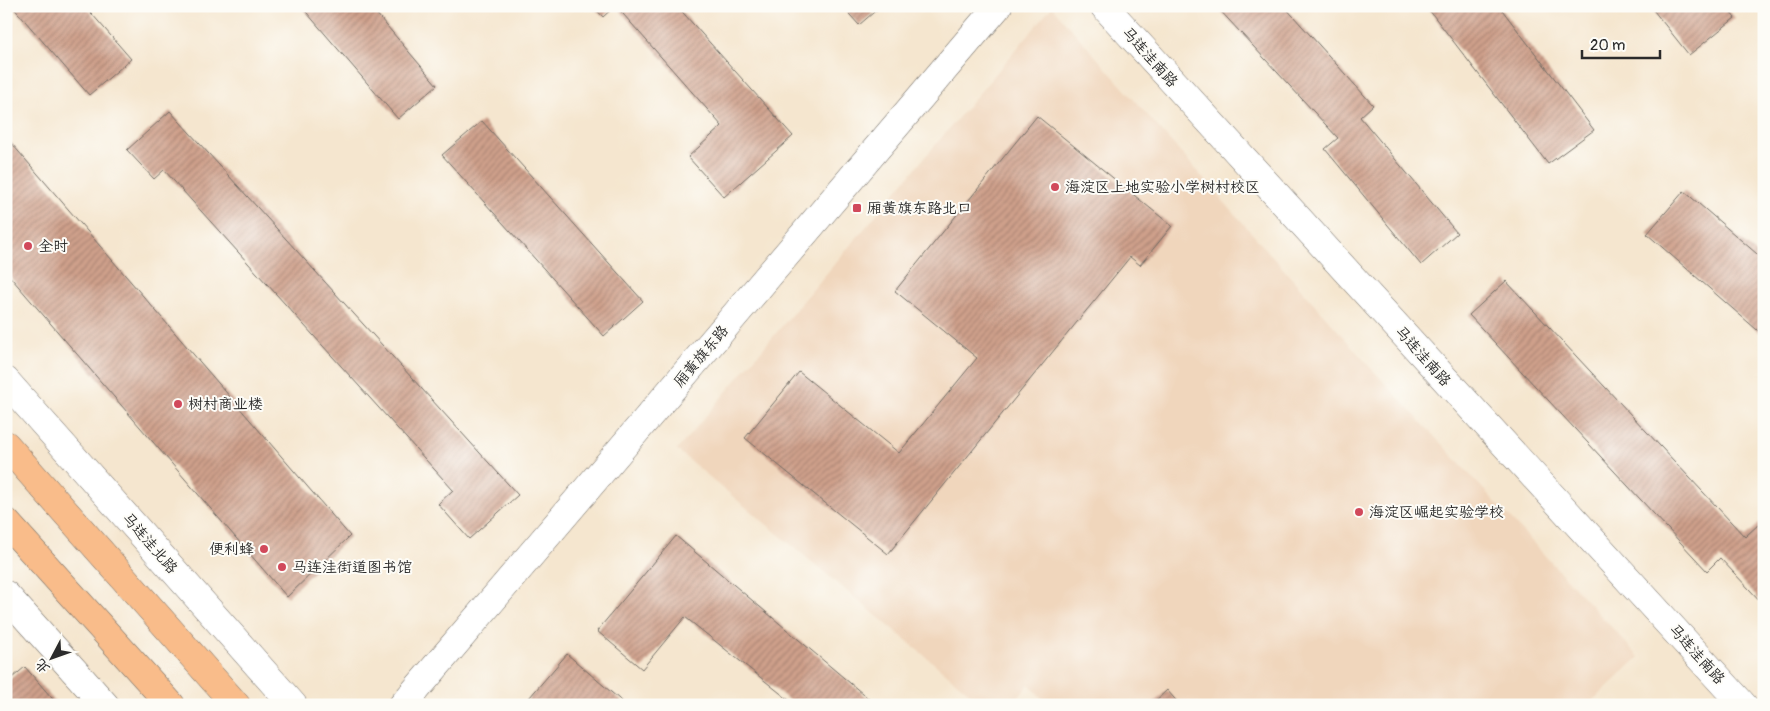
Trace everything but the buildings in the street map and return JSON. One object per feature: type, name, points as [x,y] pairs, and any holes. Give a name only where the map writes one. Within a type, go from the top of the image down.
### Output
[{"type":"main road","points":[[6,445],[236,705]]},
{"type":"main road","points":[[6,522],[170,705]]},
{"type":"street","name":"厢黄旗东路","points":[[403,705],[998,6]]},
{"type":"street","name":"马连洼南路","points":[[1104,6],[1743,705]]},
{"type":"street","name":"马连洼北路","points":[[6,381],[293,705]]},
{"type":"street","points":[[6,595],[105,705]]},
{"type":"shaded area","name":"海淀区上地实验小学树村校区","points":[[1052,7],[1370,367],[1639,657],[1588,705],[1048,705],[1029,684],[1013,705],[984,705],[677,450]]},
{"type":"place","name":"海淀区上地实验小学树村校区","points":[[1055,187]]},
{"type":"place","name":"厢黄旗东路北口","points":[[857,208]]},
{"type":"place","name":"全时","points":[[28,246]]},
{"type":"place","name":"树村商业楼","points":[[178,404]]},
{"type":"place","name":"海淀区崛起实验学校","points":[[1359,512]]},
{"type":"place","name":"便利蜂","points":[[264,549]]},
{"type":"place","name":"马连洼街道图书馆","points":[[282,567]]}]
